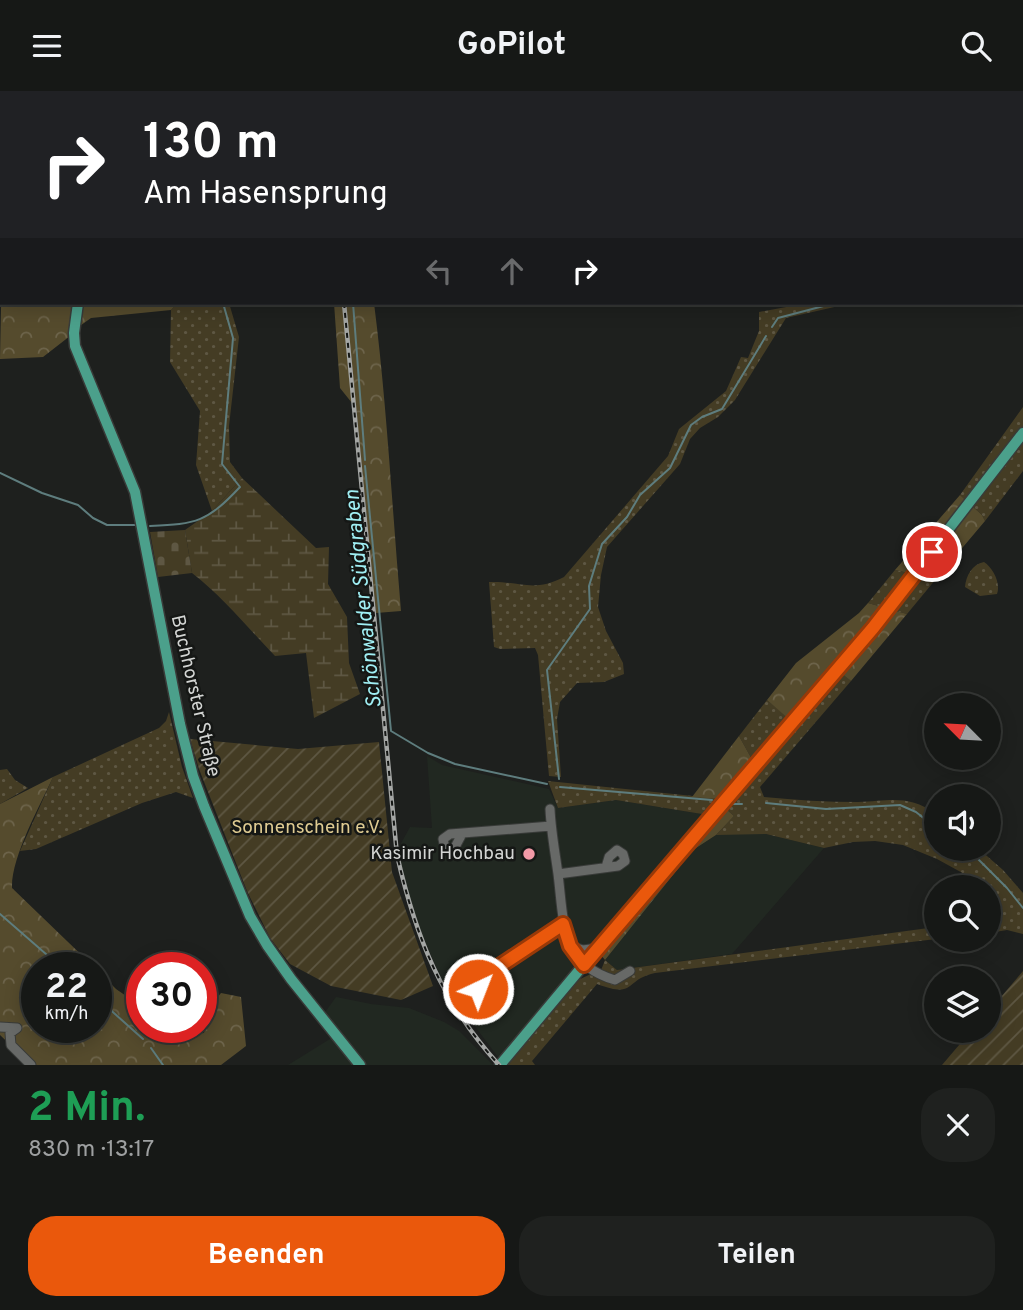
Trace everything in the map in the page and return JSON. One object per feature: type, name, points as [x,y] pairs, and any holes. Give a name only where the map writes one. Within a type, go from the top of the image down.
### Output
[{"type":"main road","name":"Buchhorster Straße","points":[[78,305],[75,346],[135,492],[180,724],[201,799],[258,931],[291,979],[360,1065]]},
{"type":"main road","points":[[500,1065],[873,628],[1023,433]]},
{"type":"street","points":[[550,809],[563,924],[570,946],[584,965],[615,980],[630,971]]},
{"type":"street","points":[[461,834],[551,826]]},
{"type":"street","points":[[558,874],[606,867]]},
{"type":"street","points":[[483,977],[563,924]]},
{"type":"street","points":[[570,946],[583,950],[598,948]]},
{"type":"street","points":[[0,1027],[17,1028],[10,1033],[11,1045]]},
{"type":"street","points":[[0,1035],[31,1065]]},
{"type":"shaded area","points":[[427,756],[442,765],[549,789],[558,808],[616,800],[708,815],[498,1057],[444,985],[409,897],[398,849],[410,827],[432,828]]},
{"type":"shaded area","points":[[766,834],[824,848],[732,954],[617,970],[605,960],[693,850],[716,835]]},
{"type":"shaded area","points":[[336,997],[409,1008],[444,1022],[459,1031],[493,1065],[288,1065],[338,1034],[323,1015]]},
{"type":"green space","points":[[1,305],[74,305],[70,336],[43,357],[0,359]]},
{"type":"green space","points":[[81,305],[175,305],[171,310],[91,318],[77,328]]},
{"type":"green space","points":[[175,305],[230,305],[239,337],[229,426],[230,462],[242,478],[212,511],[196,465],[200,411],[170,362],[171,310]]},
{"type":"green space","points":[[334,305],[374,305],[401,611],[376,613],[356,408],[340,388]]},
{"type":"green space","points":[[797,305],[843,305],[786,318],[735,400],[690,439],[680,464],[607,547],[598,607],[606,631],[623,663],[624,674],[604,682],[577,683],[560,702],[557,719],[561,777],[549,776],[538,655],[535,648],[494,647],[489,582],[535,585],[564,577],[668,456],[679,429],[726,391],[741,357],[748,358],[759,331],[759,312]]},
{"type":"green space","points":[[1023,407],[1023,471],[985,521],[960,495]]},
{"type":"green space","points":[[242,478],[316,548],[329,547],[328,584],[347,617],[349,663],[360,694],[314,718],[306,653],[275,656],[225,602],[192,573],[185,530],[212,511]]},
{"type":"green space","points":[[960,495],[985,521],[936,579],[895,570]]},
{"type":"green space","points":[[185,530],[192,573],[158,577],[150,532]]},
{"type":"green space","points":[[984,562],[995,576],[997,594],[980,596],[965,587],[970,571]]},
{"type":"green space","points":[[895,570],[936,579],[907,614],[868,603]]},
{"type":"green space","points":[[868,603],[907,614],[851,681],[835,668],[790,720],[767,700],[796,663]]},
{"type":"green space","points":[[835,667],[851,681],[760,787],[764,797],[835,802],[898,800],[917,804],[924,807],[924,854],[903,845],[875,841],[824,848],[766,834],[716,835],[734,816],[725,808],[722,799],[754,763],[739,736],[767,700],[790,719]]},
{"type":"green space","points":[[169,712],[182,767],[193,798],[176,792],[142,803],[36,849],[20,851],[53,777],[159,728],[166,721]]},
{"type":"green space","points":[[739,736],[754,763],[722,799],[692,797]]},
{"type":"green space","name":"Sonnenschein e.V.","points":[[190,739],[298,749],[379,742],[392,872],[433,986],[401,1000],[331,986],[290,964],[270,938],[247,891],[199,769]]},
{"type":"green space","points":[[7,769],[15,780],[28,788],[0,804],[0,770]]},
{"type":"green space","points":[[53,777],[21,847],[12,888],[78,952],[21,952],[21,1043],[112,1043],[112,985],[126,996],[126,1043],[217,1043],[217,998],[221,993],[241,997],[246,1046],[221,1065],[31,1065],[0,1035],[0,804]]},
{"type":"green space","points":[[548,781],[722,799],[708,815],[616,800],[558,808]]},
{"type":"green space","points":[[725,808],[734,816],[716,835],[693,850],[605,960],[601,955],[630,917],[676,861]]},
{"type":"green space","points":[[941,861],[993,861],[1003,870],[1023,893],[1023,934],[1001,931],[1001,875],[966,875]]},
{"type":"green space","points":[[924,929],[924,940],[655,973],[618,990],[597,984],[532,1061],[535,1065],[506,1065],[578,980],[591,974],[598,978],[605,960],[617,970]]},
{"type":"green space","points":[[1023,971],[1023,1065],[942,1065],[961,1043],[1001,1043],[1001,997]]},
{"type":"waterway","points":[[150,526],[200,519],[219,508],[240,487],[222,464],[233,338],[224,305]]},
{"type":"waterway","name":"Schönwalder Südgraben","points":[[353,305],[365,460]]},
{"type":"waterway","points":[[772,327],[778,318],[827,305]]},
{"type":"waterway","points":[[559,779],[547,670],[590,609],[589,586],[602,544],[627,517],[640,495],[670,468],[691,425],[722,409],[766,336]]},
{"type":"waterway","name":"Schönwalder Südgraben","points":[[365,466],[391,731],[428,753],[455,764],[547,784]]},
{"type":"waterway","points":[[0,473],[42,493],[78,505],[93,518],[107,525],[135,525]]},
{"type":"waterway","name":"Schönwalder Südgraben","points":[[560,787],[712,800]]},
{"type":"waterway","name":"Schönwalder Südgraben","points":[[766,803],[826,809],[900,805],[924,818]]},
{"type":"waterway","name":"Schönwalder Südgraben","points":[[732,804],[742,804]]},
{"type":"waterway","name":"Schönwalder Südgraben","points":[[980,861],[1023,908]]},
{"type":"waterway","points":[[0,914],[44,952]]},
{"type":"waterway","points":[[112,1011],[126,1024]]},
{"type":"waterway","points":[[151,1048],[163,1065]]},
{"type":"railway","points":[[344,305],[397,855],[413,914],[433,967],[461,1017],[499,1065]]},
{"type":"place","name":"Kasimir Hochbau","points":[[529,854]]},
{"type":"route","points":[[478,989],[484,984],[483,977],[563,924],[570,946],[584,965],[873,628],[932,552]]}]
